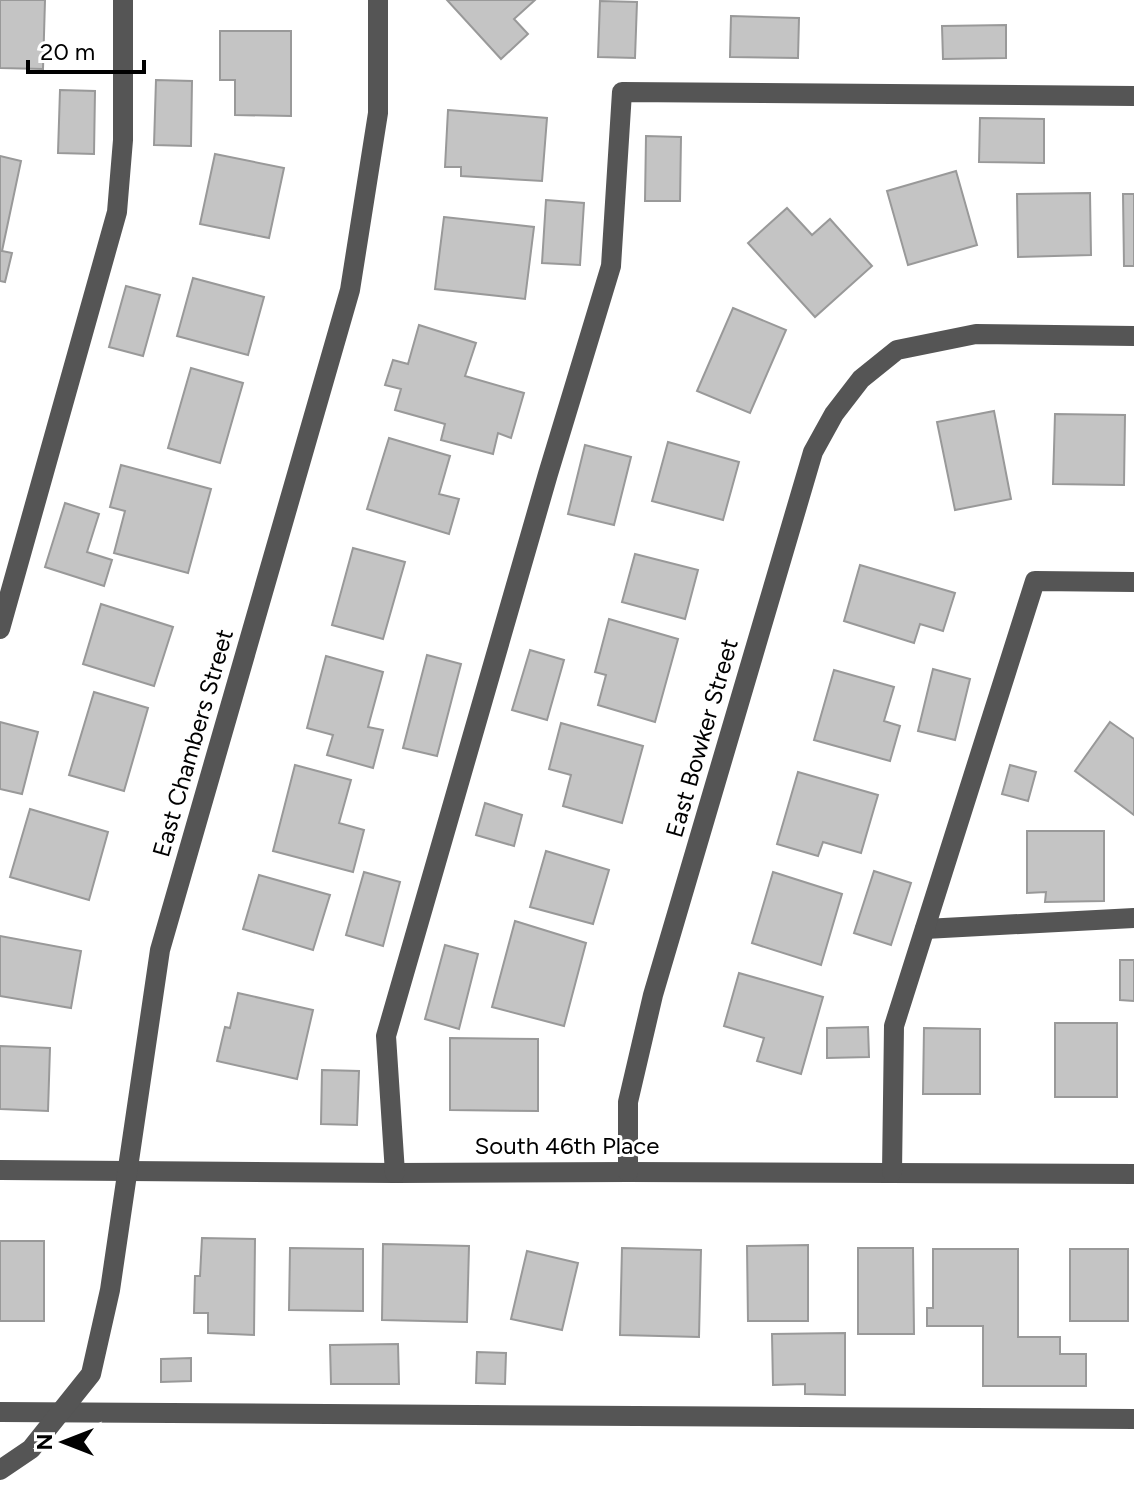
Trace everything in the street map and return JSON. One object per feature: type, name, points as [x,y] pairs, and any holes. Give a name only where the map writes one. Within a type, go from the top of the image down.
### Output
[{"type":"street","points":[[0,629],[117,212],[123,140],[123,0]]},
{"type":"street","name":"East Chambers Street","points":[[0,1470],[31,1449],[91,1374],[110,1290],[160,950],[350,290],[378,113],[378,0]]},
{"type":"street","points":[[395,1173],[386,1036],[611,266],[622,92],[1134,96]]},
{"type":"street","name":"East Bowker Street","points":[[628,1172],[628,1102],[653,995],[813,452],[834,414],[861,379],[897,350],[976,334],[1134,336]]},
{"type":"street","points":[[892,1172],[894,1026],[1035,581],[1134,582]]},
{"type":"street","points":[[925,929],[1134,918]]},
{"type":"street","name":"South 46th Place","points":[[0,1170],[1134,1174]]},
{"type":"street","points":[[0,1412],[1134,1419]]},
{"type":"building","points":[[0,0],[45,0],[43,69],[0,68]]},
{"type":"building","points":[[447,0],[535,0],[514,19],[528,34],[501,59]]},
{"type":"building","points":[[600,1],[637,2],[635,58],[598,57]]},
{"type":"building","points":[[731,16],[799,18],[798,58],[730,57]]},
{"type":"building","points":[[1006,25],[1006,58],[943,59],[942,26]]},
{"type":"building","points":[[220,31],[291,31],[291,116],[235,115],[235,80],[220,80]]},
{"type":"building","points":[[156,80],[192,81],[191,146],[154,145]]},
{"type":"building","points":[[60,90],[95,91],[94,154],[58,153]]},
{"type":"building","points":[[448,110],[547,118],[542,181],[461,176],[461,167],[445,167]]},
{"type":"building","points":[[980,118],[1044,119],[1044,163],[979,162]]},
{"type":"building","points":[[646,136],[681,137],[680,201],[645,201]]},
{"type":"building","points":[[215,154],[284,168],[269,238],[200,224]]},
{"type":"building","points":[[0,156],[21,161],[2,251],[12,253],[5,282],[0,281]]},
{"type":"building","points":[[956,171],[977,245],[908,265],[887,191]]},
{"type":"building","points":[[1090,193],[1091,255],[1018,257],[1017,194]]},
{"type":"building","points":[[1123,194],[1134,194],[1134,266],[1124,266]]},
{"type":"building","points":[[546,200],[584,203],[580,265],[542,263]]},
{"type":"building","points":[[787,208],[812,235],[830,219],[872,266],[815,317],[748,243]]},
{"type":"building","points":[[444,217],[534,227],[525,299],[435,289]]},
{"type":"building","points":[[193,278],[264,297],[248,355],[177,336]]},
{"type":"building","points":[[126,286],[160,295],[143,356],[109,347]]},
{"type":"building","points":[[733,308],[786,330],[750,413],[697,391]]},
{"type":"building","points":[[419,325],[476,343],[465,376],[524,393],[511,438],[498,433],[493,454],[441,440],[445,424],[395,410],[401,389],[385,385],[393,360],[408,364]]},
{"type":"building","points":[[191,368],[243,383],[220,463],[168,448]]},
{"type":"building","points":[[994,411],[1011,499],[955,510],[937,422]]},
{"type":"building","points":[[1055,414],[1125,415],[1124,485],[1053,484]]},
{"type":"building","points":[[389,438],[450,456],[439,494],[459,499],[449,534],[367,509]]},
{"type":"building","points":[[668,442],[739,462],[723,520],[652,501]]},
{"type":"building","points":[[585,445],[631,457],[614,525],[568,514]]},
{"type":"building","points":[[121,465],[211,489],[188,573],[114,553],[125,511],[110,507]]},
{"type":"building","points":[[65,503],[99,514],[87,552],[112,560],[104,586],[45,567]]},
{"type":"building","points":[[353,548],[405,562],[383,639],[332,625]]},
{"type":"building","points":[[635,554],[698,570],[685,619],[622,602]]},
{"type":"building","points":[[860,565],[955,593],[943,631],[920,624],[914,643],[844,621]]},
{"type":"building","points":[[101,604],[173,627],[154,686],[83,664]]},
{"type":"building","points":[[609,619],[678,639],[655,722],[598,705],[606,675],[595,672]]},
{"type":"building","points":[[530,650],[564,660],[547,720],[512,710]]},
{"type":"building","points":[[427,655],[461,664],[437,756],[403,748]]},
{"type":"building","points":[[326,656],[383,672],[368,727],[383,730],[373,768],[327,755],[333,735],[307,728]]},
{"type":"building","points":[[933,669],[970,679],[955,740],[918,731]]},
{"type":"building","points":[[834,670],[894,687],[884,721],[900,726],[890,761],[814,740]]},
{"type":"building","points":[[94,692],[148,708],[124,791],[69,775]]},
{"type":"building","points":[[0,722],[38,732],[22,794],[0,789]]},
{"type":"building","points":[[1110,722],[1134,739],[1134,815],[1075,771]]},
{"type":"building","points":[[561,723],[643,746],[622,823],[563,806],[571,775],[549,769]]},
{"type":"building","points":[[295,765],[351,780],[339,823],[364,830],[353,872],[273,851]]},
{"type":"building","points":[[1010,765],[1036,772],[1028,801],[1002,794]]},
{"type":"building","points":[[798,772],[878,795],[861,853],[823,842],[818,856],[777,844]]},
{"type":"building","points":[[485,803],[522,815],[514,846],[476,835]]},
{"type":"building","points":[[30,809],[108,832],[89,900],[10,877]]},
{"type":"building","points":[[1027,831],[1104,831],[1104,901],[1045,902],[1046,892],[1027,893]]},
{"type":"building","points":[[546,851],[609,870],[593,924],[530,907]]},
{"type":"building","points":[[874,871],[911,883],[891,945],[854,933]]},
{"type":"building","points":[[364,872],[400,882],[383,946],[346,935]]},
{"type":"building","points":[[773,872],[842,894],[821,965],[752,943]]},
{"type":"building","points":[[259,875],[330,895],[313,950],[243,929]]},
{"type":"building","points":[[515,921],[586,943],[564,1026],[492,1007]]},
{"type":"building","points":[[0,936],[81,951],[71,1008],[0,996]]},
{"type":"building","points":[[445,945],[478,954],[459,1029],[425,1019]]},
{"type":"building","points":[[1120,960],[1134,960],[1134,1001],[1120,1000]]},
{"type":"building","points":[[739,973],[823,997],[801,1074],[757,1061],[764,1038],[724,1026]]},
{"type":"building","points":[[238,993],[313,1010],[297,1079],[217,1061],[225,1027],[230,1028]]},
{"type":"building","points":[[1055,1023],[1117,1023],[1117,1097],[1055,1097]]},
{"type":"building","points":[[868,1027],[869,1057],[827,1058],[827,1028]]},
{"type":"building","points":[[924,1028],[980,1029],[980,1094],[923,1094]]},
{"type":"building","points":[[450,1038],[538,1039],[538,1111],[450,1110]]},
{"type":"building","points":[[0,1046],[50,1048],[48,1111],[0,1109]]},
{"type":"building","points":[[322,1070],[359,1071],[357,1125],[321,1124]]},
{"type":"building","points":[[202,1238],[255,1239],[254,1335],[208,1333],[208,1313],[194,1313],[195,1276],[200,1276]]},
{"type":"building","points":[[0,1241],[44,1241],[44,1321],[0,1321]]},
{"type":"building","points":[[383,1244],[469,1246],[467,1322],[382,1320]]},
{"type":"building","points":[[808,1245],[808,1321],[748,1321],[747,1246]]},
{"type":"building","points":[[290,1248],[363,1249],[363,1311],[289,1310]]},
{"type":"building","points":[[622,1248],[701,1250],[699,1337],[620,1335]]},
{"type":"building","points":[[858,1248],[913,1248],[914,1334],[858,1334]]},
{"type":"building","points":[[933,1249],[1018,1249],[1018,1337],[1060,1337],[1060,1354],[1086,1354],[1086,1386],[983,1386],[983,1326],[927,1326],[927,1308],[933,1308]]},
{"type":"building","points":[[1070,1249],[1128,1249],[1128,1321],[1070,1321]]},
{"type":"building","points":[[527,1251],[578,1263],[562,1330],[511,1319]]},
{"type":"building","points":[[845,1333],[845,1395],[805,1394],[805,1384],[773,1385],[772,1334]]},
{"type":"building","points":[[398,1344],[399,1384],[331,1384],[330,1345]]},
{"type":"building","points":[[477,1352],[506,1353],[505,1384],[476,1383]]},
{"type":"building","points":[[191,1358],[191,1381],[161,1382],[161,1359]]}]
